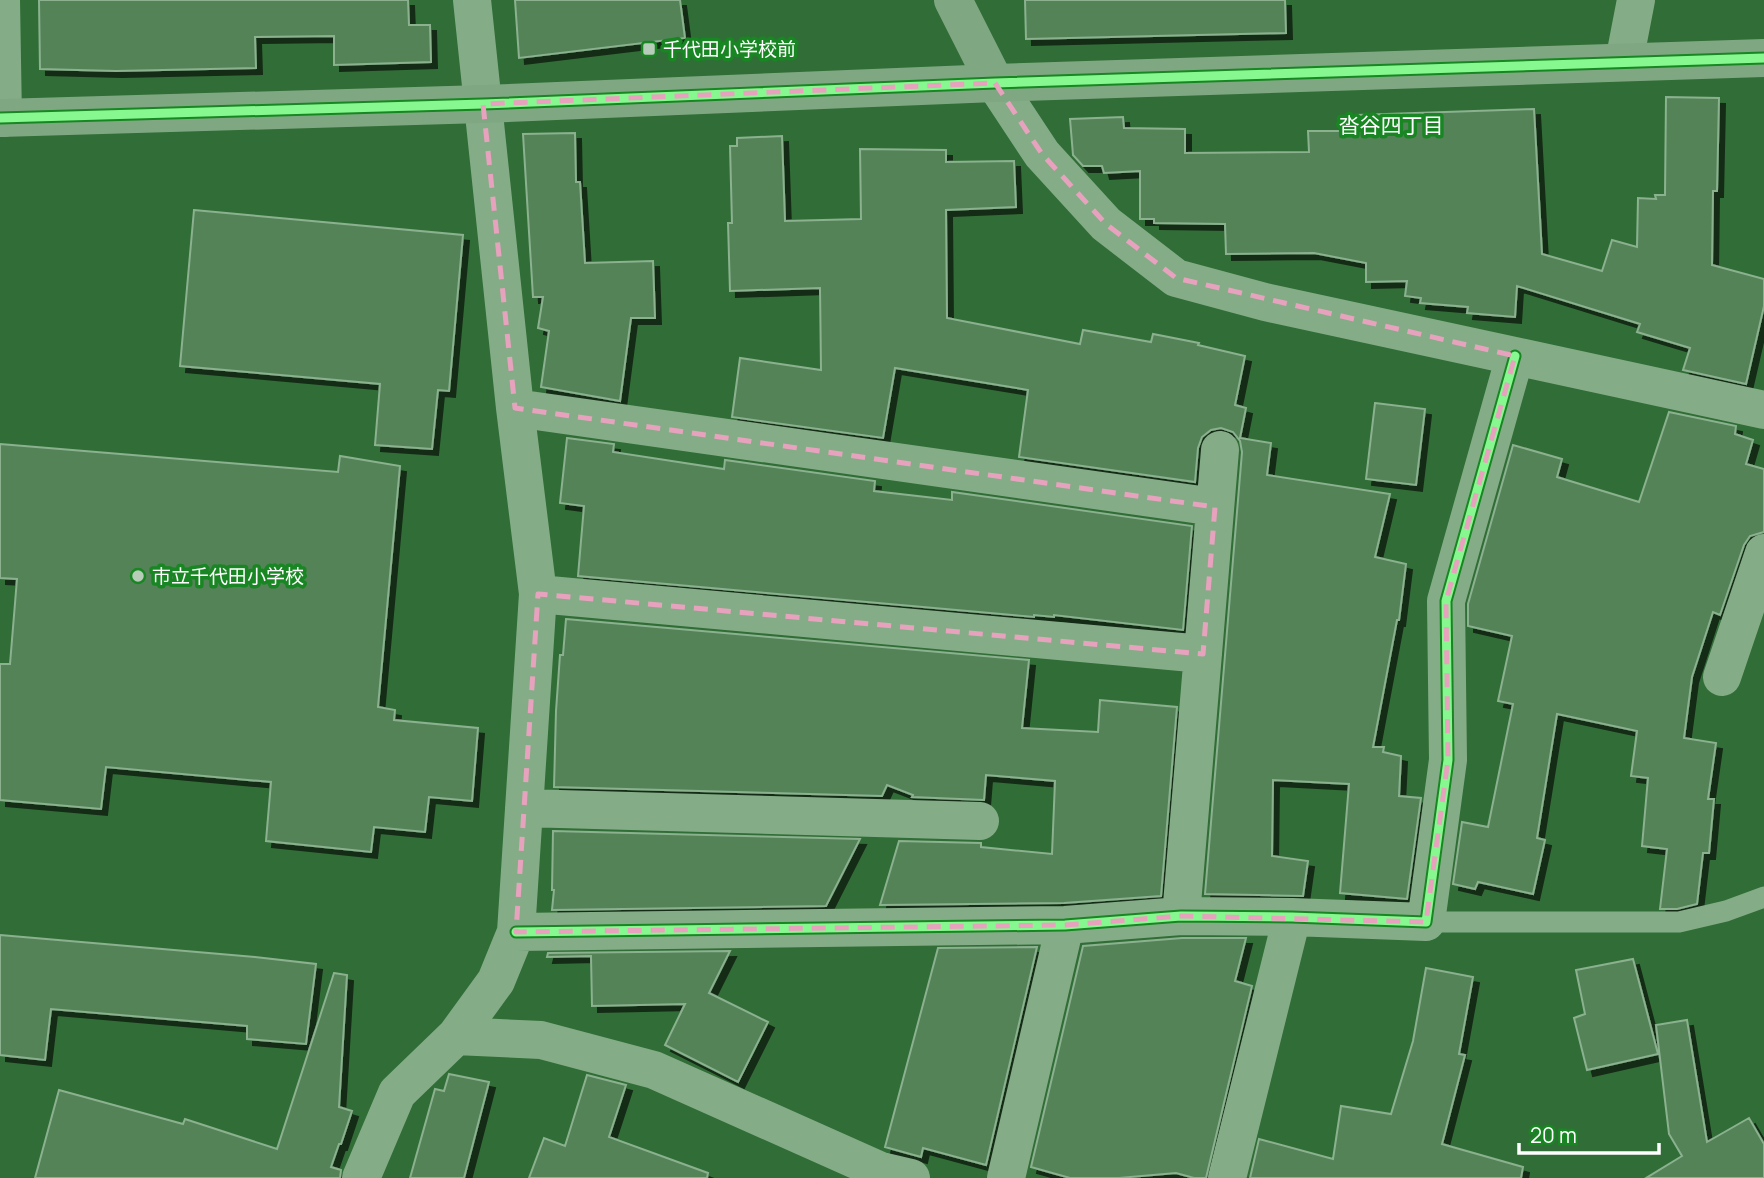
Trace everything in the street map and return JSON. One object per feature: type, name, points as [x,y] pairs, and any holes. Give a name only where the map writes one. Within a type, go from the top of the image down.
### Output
[{"type":"street","points":[[1,0],[2,118],[483,104],[995,83],[1764,58]]},
{"type":"street","points":[[361,1178],[397,1093],[456,1036],[496,981],[516,932],[538,594],[515,408],[472,0]]},
{"type":"street","points":[[953,0],[995,83],[1042,154],[1106,224],[1176,278],[1265,302],[1764,410]]},
{"type":"street","points":[[1624,62],[1636,0]]},
{"type":"street","points":[[516,932],[1065,925],[1181,916],[1426,922],[1448,760],[1446,601],[1515,356]]},
{"type":"street","points":[[515,408],[1215,507]]},
{"type":"street","points":[[1181,916],[1220,450]]},
{"type":"street","points":[[1722,677],[1764,553]]},
{"type":"street","points":[[538,594],[1203,654]]},
{"type":"street","points":[[524,808],[980,821]]},
{"type":"street","points":[[1227,1178],[1292,917]]},
{"type":"street","points":[[1006,1178],[1065,925]]},
{"type":"street","points":[[456,1036],[541,1040],[654,1070],[881,1171],[911,1178]]},
{"type":"lane","points":[[1426,922],[1679,922],[1726,911],[1764,897]]},
{"type":"highlighted area","points":[[995,83],[1042,154],[1106,224],[1176,278],[1515,356],[1446,601],[1448,760],[1426,922],[1181,916],[1065,925],[516,932],[538,594],[1203,654],[1215,507],[515,408],[483,104]]},
{"type":"building","points":[[39,0],[408,0],[409,25],[430,25],[431,62],[334,65],[334,36],[255,37],[256,68],[116,71],[40,69]]},
{"type":"building","points":[[515,0],[680,0],[685,38],[519,58]]},
{"type":"building","points":[[1025,0],[1285,0],[1286,33],[1026,39]]},
{"type":"building","points":[[1666,97],[1719,98],[1712,265],[1764,279],[1764,306],[1746,384],[1683,370],[1690,348],[1637,332],[1640,324],[1517,286],[1515,317],[1467,313],[1468,307],[1420,303],[1421,298],[1405,296],[1407,281],[1366,282],[1366,263],[1314,253],[1226,254],[1225,224],[1154,223],[1154,219],[1140,219],[1140,171],[1104,173],[1102,166],[1083,166],[1073,155],[1070,119],[1123,117],[1124,128],[1185,129],[1185,153],[1309,152],[1308,131],[1357,131],[1357,115],[1534,109],[1542,254],[1602,271],[1612,240],[1637,247],[1638,198],[1656,199],[1655,195],[1665,195]]},
{"type":"building","points":[[575,133],[576,182],[580,182],[585,263],[653,261],[655,318],[631,318],[620,401],[541,387],[549,331],[538,328],[543,297],[533,297],[523,134]]},
{"type":"building","points":[[782,136],[785,221],[861,219],[860,149],[946,150],[946,162],[1014,161],[1016,207],[946,210],[947,318],[1080,344],[1083,330],[1151,342],[1153,334],[1245,356],[1235,405],[1246,408],[1240,438],[1271,443],[1267,475],[1390,494],[1375,557],[1406,564],[1399,620],[1373,747],[1384,747],[1383,752],[1401,756],[1399,796],[1421,798],[1407,899],[1340,893],[1349,784],[1273,780],[1272,856],[1308,861],[1303,896],[1205,894],[1242,452],[1240,441],[1233,432],[1221,428],[1211,430],[1202,437],[1198,448],[1195,482],[1019,457],[1028,390],[895,368],[883,438],[732,417],[740,358],[821,370],[820,288],[730,291],[730,146],[737,146],[737,138]]},
{"type":"building","points":[[194,210],[463,235],[449,391],[438,390],[432,449],[375,445],[380,384],[180,366]]},
{"type":"building","points":[[1375,403],[1425,409],[1416,485],[1366,479]]},
{"type":"building","points":[[1669,412],[1736,426],[1735,434],[1753,440],[1746,464],[1764,469],[1764,532],[1750,536],[1744,545],[1720,615],[1713,612],[1692,677],[1684,738],[1716,743],[1708,799],[1714,799],[1709,853],[1703,853],[1697,904],[1677,909],[1660,909],[1667,849],[1642,846],[1648,778],[1631,776],[1637,731],[1557,714],[1537,838],[1545,840],[1533,894],[1478,882],[1475,889],[1453,884],[1462,822],[1488,827],[1513,704],[1498,701],[1512,636],[1468,626],[1468,604],[1513,445],[1562,459],[1557,477],[1639,502]]},
{"type":"building","points":[[567,438],[614,444],[613,452],[724,469],[725,460],[875,481],[874,491],[952,500],[952,492],[1192,526],[1183,630],[1054,615],[1034,617],[578,576],[584,506],[560,503]]},
{"type":"building","points":[[0,444],[338,472],[340,456],[400,466],[378,707],[395,710],[394,720],[478,728],[472,801],[429,797],[425,832],[374,827],[371,852],[266,841],[271,782],[106,767],[101,809],[0,800],[0,664],[10,664],[17,579],[0,578]]},
{"type":"building","points":[[566,619],[1029,660],[1022,728],[1098,732],[1100,700],[1177,707],[1161,896],[1064,903],[880,905],[899,841],[981,843],[981,847],[1052,854],[1055,781],[986,775],[984,800],[912,797],[913,795],[887,785],[882,796],[554,787],[560,655],[563,655]]},
{"type":"building","points":[[553,831],[860,839],[826,906],[552,910]]},
{"type":"building","points":[[0,935],[316,964],[306,1044],[247,1039],[247,1026],[51,1009],[45,1060],[0,1055]]},
{"type":"building","points":[[1182,938],[1246,938],[1235,981],[1252,986],[1206,1178],[1176,1173],[1119,1178],[1070,1178],[1031,1167],[1083,946]]},
{"type":"building","points":[[1037,947],[986,1165],[923,1148],[921,1157],[885,1147],[938,948]]},
{"type":"building","points":[[730,951],[709,993],[768,1022],[738,1082],[665,1045],[685,1004],[592,1006],[591,956],[547,957],[548,953]]},
{"type":"building","points":[[1633,959],[1658,1054],[1587,1070],[1574,1018],[1585,1014],[1576,970]]},
{"type":"building","points":[[1426,968],[1473,977],[1459,1054],[1465,1055],[1442,1144],[1523,1167],[1521,1178],[1250,1178],[1259,1139],[1333,1159],[1341,1106],[1391,1114],[1413,1041]]},
{"type":"building","points":[[334,973],[347,975],[339,1107],[352,1111],[331,1167],[341,1170],[340,1178],[35,1178],[59,1090],[183,1124],[185,1119],[277,1149]]},
{"type":"building","points":[[1687,1020],[1707,1142],[1749,1118],[1764,1144],[1764,1178],[1646,1178],[1682,1156],[1669,1134],[1656,1025]]},
{"type":"building","points":[[449,1074],[489,1082],[464,1178],[410,1178],[435,1089],[444,1091]]},
{"type":"building","points":[[587,1075],[626,1085],[609,1137],[708,1173],[707,1178],[529,1178],[544,1138],[565,1146]]},
{"type":"cycle path","points":[[0,118],[483,104],[995,83],[1764,58]]},
{"type":"cycle path","points":[[516,932],[1065,925],[1181,916],[1426,922],[1448,760],[1446,601],[1515,356]]},
{"type":"place","name":"千代田小学校前","points":[[649,49]]},
{"type":"place","name":"市立千代田小学校","points":[[138,576]]},
{"type":"district","name":"沓谷四丁目","points":[[1391,125]]}]
